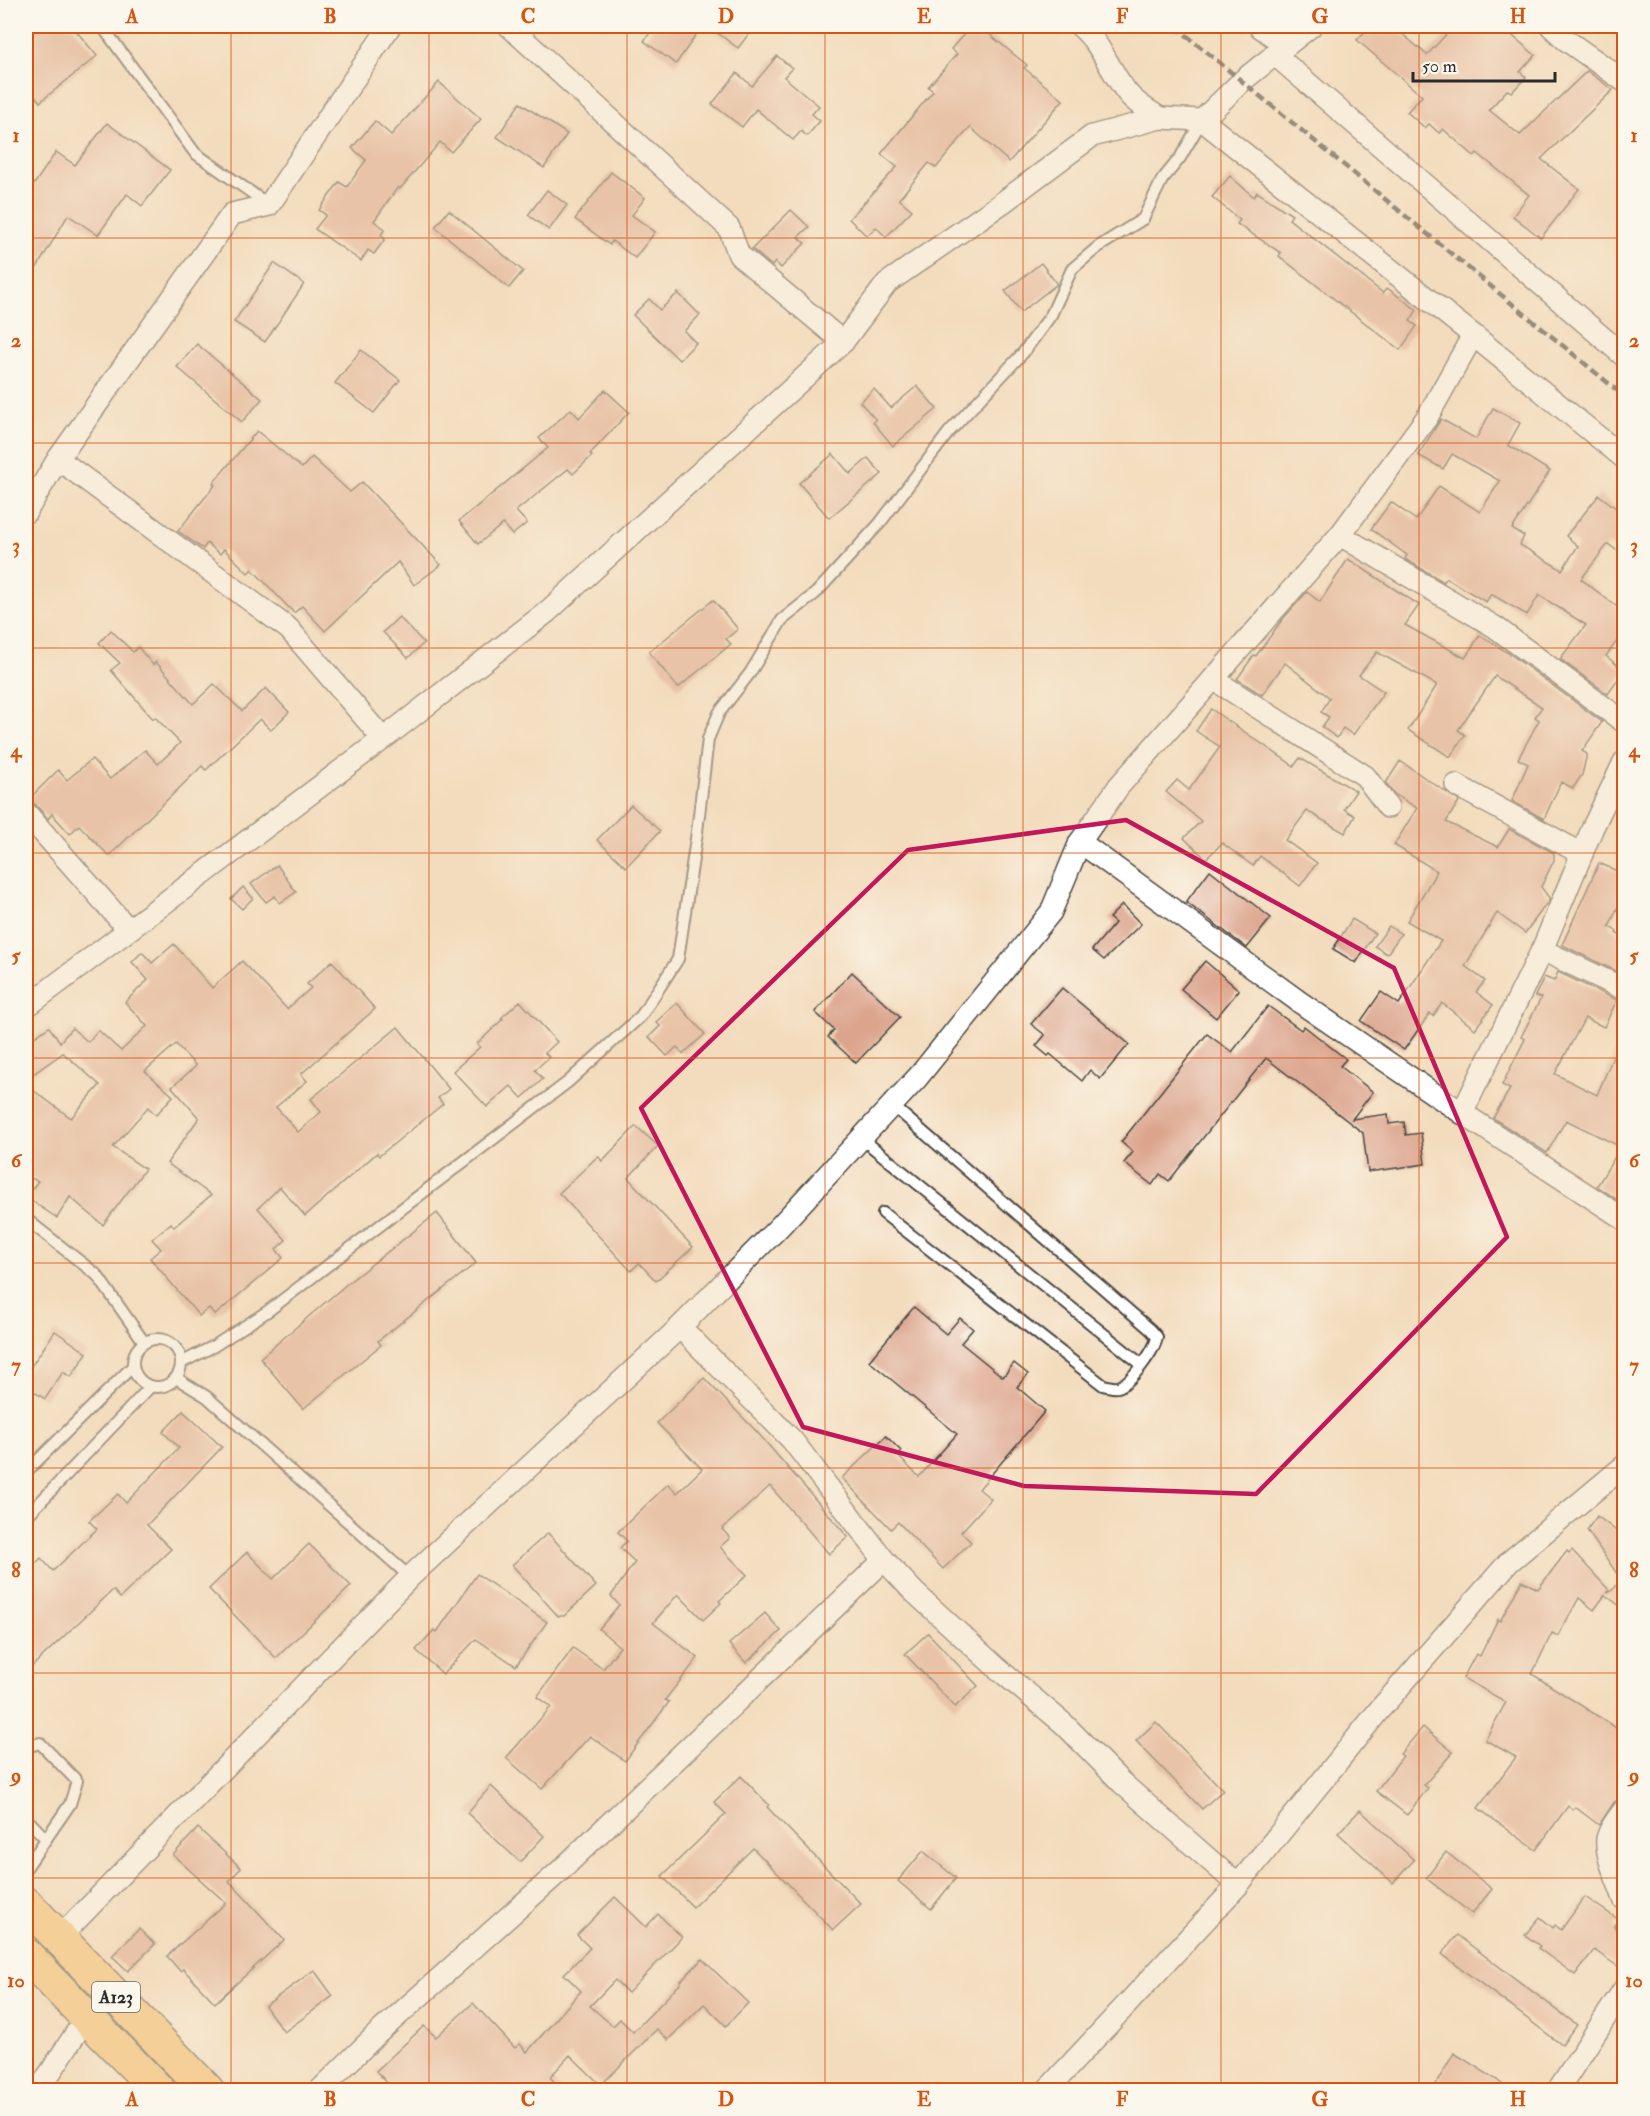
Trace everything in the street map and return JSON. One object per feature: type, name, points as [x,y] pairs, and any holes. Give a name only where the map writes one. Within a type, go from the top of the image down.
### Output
[{"type":"highway","name":"A123","points":[[26,1904],[207,2091]]},
{"type":"highway","name":"A123","points":[[26,1955],[158,2091]]},
{"type":"street","points":[[26,512],[58,459],[232,214],[269,205],[390,26]]},
{"type":"street","points":[[509,26],[729,228],[739,255],[843,342]]},
{"type":"street","points":[[1080,26],[1089,34],[1128,94],[1138,105],[1160,118]]},
{"type":"street","points":[[1259,26],[1279,50],[1624,356]]},
{"type":"street","points":[[1202,120],[1242,81],[1311,26]]},
{"type":"street","points":[[1564,30],[1624,81]]},
{"type":"street","points":[[26,1007],[383,739],[547,612],[843,342],[887,283],[1002,203],[1092,136],[1160,118],[1202,120],[1624,458]]},
{"type":"street","points":[[59,1938],[410,1577],[680,1327],[781,1225],[918,1077],[1051,912],[1080,842],[1119,786],[1340,535],[1428,416],[1473,336]]},
{"type":"street","points":[[58,459],[289,629],[383,739]]},
{"type":"street","points":[[1340,535],[1495,627],[1624,722]]},
{"type":"street","points":[[1213,679],[1365,776],[1388,807]]},
{"type":"street","points":[[1462,1113],[1542,950],[1624,762]]},
{"type":"street","points":[[1456,785],[1582,854]]},
{"type":"street","points":[[26,813],[128,929]]},
{"type":"street","points":[[1080,842],[1301,1003],[1462,1113],[1624,1219]]},
{"type":"street","points":[[1542,950],[1624,989]]},
{"type":"street","points":[[680,1327],[792,1440],[884,1560],[914,1592],[997,1668],[1064,1724],[1122,1783],[1238,1885]]},
{"type":"street","points":[[1047,2091],[1238,1885],[1380,1709],[1509,1562],[1624,1466]]},
{"type":"street","points":[[320,2091],[377,2034],[561,1870],[884,1560]]},
{"type":"street","points":[[1624,1810],[1607,1839],[1610,1860],[1624,1899]]},
{"type":"street","points":[[1558,2091],[1624,1989]]},
{"type":"street","points":[[39,2091],[87,2016]]},
{"type":"lane","points":[[102,26],[195,153],[269,205]]},
{"type":"lane","points":[[181,1363],[224,1340],[268,1311],[568,1082],[640,1016],[678,959],[708,739],[718,713],[750,673],[782,620],[816,593],[880,524],[949,432],[1023,353],[1051,315],[1072,269],[1098,247],[1143,219],[1162,180],[1180,158],[1202,120]]},
{"type":"lane","points":[[883,1213],[1103,1385],[1115,1388],[1126,1383],[1155,1346],[1157,1337],[1151,1330],[892,1105]]},
{"type":"lane","points":[[861,1138],[1142,1364]]},
{"type":"lane","points":[[26,1219],[97,1275],[144,1342]]},
{"type":"lane","points":[[154,1338],[173,1344],[179,1353],[181,1363],[176,1378],[169,1384],[160,1387],[150,1386],[142,1383],[136,1376],[132,1367],[132,1357],[137,1348],[154,1338]]},
{"type":"lane","points":[[26,1472],[132,1367]]},
{"type":"lane","points":[[176,1378],[207,1397],[410,1577]]},
{"type":"lane","points":[[26,1517],[150,1386]]},
{"type":"lane","points":[[26,1747],[40,1743],[76,1781],[70,1804],[26,1868]]},
{"type":"lane","points":[[26,1818],[46,1839]]},
{"type":"highlighted area","points":[[1126,820],[1394,968],[1507,1237],[1256,1494],[1024,1486],[803,1427],[641,1108],[908,850]]},
{"type":"building","points":[[26,26],[72,26],[97,56],[40,102],[26,84]]},
{"type":"building","points":[[655,26],[702,26],[676,64],[644,41]]},
{"type":"building","points":[[708,26],[755,26],[738,48]]},
{"type":"building","points":[[971,26],[979,26],[1027,65],[1024,68],[1063,100],[1009,162],[970,127],[936,168],[929,163],[899,199],[912,210],[886,237],[876,227],[867,236],[849,219],[897,167],[881,154],[933,91],[928,87],[957,54],[951,49]]},
{"type":"building","points":[[1370,26],[1393,26],[1427,55],[1454,26],[1501,26],[1535,55],[1520,72],[1526,77],[1512,92],[1507,90],[1489,110],[1520,135],[1587,71],[1613,90],[1541,159],[1579,189],[1541,238],[1513,216],[1529,195],[1477,153],[1474,156],[1443,129],[1439,133],[1429,124],[1425,128],[1407,112],[1422,96],[1357,40]]},
{"type":"building","points":[[777,56],[792,68],[784,77],[819,106],[812,114],[820,121],[807,136],[801,131],[793,140],[756,109],[742,127],[712,104],[737,73],[752,86]]},
{"type":"building","points":[[439,82],[481,119],[451,152],[440,142],[400,189],[398,187],[374,221],[385,229],[381,235],[385,239],[374,254],[368,250],[361,261],[315,229],[326,215],[319,210],[339,182],[347,187],[366,160],[352,148],[375,121],[391,135]]},
{"type":"building","points":[[520,103],[567,134],[544,168],[497,137]]},
{"type":"building","points":[[107,123],[170,170],[142,206],[127,194],[98,235],[68,215],[26,286],[26,196],[56,152],[75,165]]},
{"type":"building","points":[[611,172],[645,198],[632,215],[655,232],[635,258],[612,241],[610,245],[575,219]]},
{"type":"building","points":[[1230,176],[1254,197],[1257,192],[1292,215],[1289,219],[1383,293],[1387,288],[1417,310],[1410,321],[1417,326],[1400,350],[1279,256],[1281,253],[1237,224],[1240,220],[1212,197]]},
{"type":"building","points":[[547,190],[567,205],[549,230],[528,215]]},
{"type":"building","points":[[449,210],[523,271],[509,288],[435,227]]},
{"type":"building","points":[[791,210],[809,227],[798,237],[805,243],[781,268],[775,262],[772,266],[752,249]]},
{"type":"building","points":[[274,263],[304,284],[265,342],[234,322]]},
{"type":"building","points":[[1041,263],[1057,284],[1021,312],[1005,291]]},
{"type":"building","points":[[678,293],[700,315],[684,331],[696,343],[679,360],[633,315],[649,299],[660,310]]},
{"type":"building","points":[[197,344],[262,399],[242,422],[177,367]]},
{"type":"building","points":[[361,350],[400,380],[374,413],[335,383]]},
{"type":"building","points":[[917,386],[937,409],[893,446],[873,422],[876,420],[860,402],[874,389],[891,408]]},
{"type":"building","points":[[605,390],[629,412],[590,454],[592,456],[573,474],[568,469],[516,511],[527,523],[512,535],[503,524],[478,544],[459,521],[548,448],[539,438],[571,409],[579,418]]},
{"type":"building","points":[[1493,408],[1520,423],[1508,445],[1550,471],[1512,529],[1524,536],[1520,545],[1562,570],[1578,546],[1566,536],[1599,495],[1624,514],[1624,556],[1608,544],[1581,579],[1624,612],[1624,632],[1606,656],[1624,671],[1608,694],[1560,659],[1586,625],[1539,595],[1527,615],[1491,594],[1486,602],[1446,578],[1444,582],[1405,559],[1407,555],[1371,529],[1391,502],[1416,520],[1439,486],[1480,512],[1500,481],[1452,454],[1443,469],[1418,455],[1441,419],[1476,439]]},
{"type":"building","points":[[257,431],[302,468],[312,457],[350,492],[362,482],[441,565],[414,585],[398,562],[325,631],[302,606],[294,613],[252,569],[248,573],[224,549],[220,554],[207,543],[203,549],[178,531],[215,485],[213,483]]},
{"type":"building","points":[[833,454],[850,474],[868,458],[882,474],[829,518],[799,483]]},
{"type":"building","points":[[1348,559],[1419,605],[1405,625],[1465,658],[1480,635],[1510,654],[1602,722],[1582,751],[1587,754],[1582,775],[1573,788],[1561,782],[1544,819],[1512,801],[1528,764],[1518,759],[1539,720],[1535,717],[1542,707],[1495,676],[1458,730],[1465,735],[1450,757],[1408,730],[1437,685],[1377,652],[1359,675],[1384,692],[1353,735],[1343,728],[1337,738],[1322,727],[1329,717],[1321,712],[1330,698],[1285,663],[1262,695],[1237,679],[1282,620],[1307,592],[1320,602]]},
{"type":"building","points":[[713,600],[738,629],[726,639],[731,644],[678,688],[649,652]]},
{"type":"building","points":[[399,617],[424,643],[408,658],[383,632]]},
{"type":"building","points":[[111,630],[133,652],[138,647],[153,665],[156,662],[193,704],[214,684],[242,711],[266,688],[289,712],[271,730],[260,719],[206,770],[202,766],[109,856],[79,825],[70,834],[52,814],[48,819],[35,804],[27,801],[58,770],[67,780],[92,759],[110,779],[145,750],[158,764],[180,743],[155,717],[153,719],[111,670],[120,663],[99,643]]},
{"type":"building","points":[[1211,709],[1294,766],[1300,758],[1356,791],[1344,809],[1355,816],[1345,833],[1307,811],[1285,840],[1317,863],[1300,886],[1260,856],[1253,866],[1222,843],[1206,859],[1184,838],[1201,821],[1166,792],[1177,780],[1189,790],[1220,747],[1196,731]]},
{"type":"building","points":[[1400,761],[1459,801],[1446,822],[1498,847],[1509,829],[1554,853],[1554,860],[1541,887],[1550,899],[1525,933],[1497,913],[1465,966],[1485,981],[1476,992],[1493,1005],[1475,1029],[1442,1003],[1433,1016],[1430,1013],[1404,1050],[1361,1021],[1381,992],[1399,1004],[1441,941],[1407,921],[1437,871],[1394,845],[1417,808],[1394,794],[1386,783]]},
{"type":"building","points":[[631,805],[660,831],[626,867],[597,840]]},
{"type":"building","points":[[1599,863],[1624,874],[1624,893],[1609,927],[1624,938],[1624,975],[1562,945]]},
{"type":"building","points":[[277,865],[296,892],[280,903],[275,896],[266,902],[251,884]]},
{"type":"building","points":[[1210,870],[1271,918],[1247,948],[1186,902]]},
{"type":"building","points":[[243,887],[253,898],[242,909],[231,899]]},
{"type":"building","points":[[1122,905],[1141,924],[1104,960],[1092,950],[1115,923],[1109,918]]},
{"type":"building","points":[[1352,919],[1375,933],[1356,963],[1333,949]]},
{"type":"building","points":[[1389,926],[1401,934],[1387,954],[1375,946]]},
{"type":"building","points":[[174,944],[212,988],[242,961],[287,1009],[311,988],[307,984],[332,961],[375,1009],[301,1074],[307,1081],[276,1107],[298,1132],[321,1112],[311,1099],[398,1027],[449,1089],[438,1098],[443,1104],[379,1156],[377,1153],[305,1216],[280,1187],[258,1208],[286,1240],[276,1249],[283,1258],[215,1315],[209,1308],[199,1316],[150,1258],[161,1249],[152,1239],[171,1223],[174,1227],[211,1195],[167,1163],[199,1118],[172,1087],[196,1066],[176,1044],[145,1071],[173,1096],[156,1115],[148,1107],[113,1147],[145,1169],[103,1225],[70,1197],[57,1218],[26,1197],[38,1181],[26,1176],[26,1085],[71,1118],[100,1085],[63,1053],[26,1079],[26,1043],[49,1027],[60,1042],[72,1028],[88,1042],[98,1030],[121,1051],[147,1026],[125,1002],[148,980],[132,962],[142,952],[152,963]]},
{"type":"building","points":[[1205,961],[1239,990],[1216,1018],[1181,989]]},
{"type":"building","points":[[852,972],[900,1017],[856,1063],[828,1037],[834,1030],[815,1012]]},
{"type":"building","points":[[1558,972],[1617,1000],[1604,1027],[1585,1018],[1555,1074],[1597,1095],[1624,1031],[1624,1204],[1597,1186],[1621,1147],[1566,1120],[1547,1153],[1493,1118],[1510,1089],[1502,1085],[1525,1039],[1521,1037],[1541,998],[1535,996],[1544,977],[1554,981]]},
{"type":"building","points":[[1062,988],[1129,1044],[1100,1079],[1090,1070],[1082,1081],[1050,1054],[1048,1056],[1036,1046],[1045,1035],[1031,1024]]},
{"type":"building","points":[[520,1001],[557,1042],[545,1053],[549,1057],[535,1070],[543,1079],[522,1098],[511,1086],[487,1107],[453,1071],[480,1047],[477,1044]]},
{"type":"building","points":[[677,1003],[705,1034],[683,1054],[677,1047],[667,1056],[649,1037],[660,1026],[656,1022]]},
{"type":"building","points":[[1268,1006],[1301,1030],[1304,1026],[1346,1059],[1340,1066],[1373,1092],[1352,1119],[1388,1114],[1389,1124],[1404,1122],[1406,1135],[1421,1133],[1425,1164],[1368,1172],[1363,1133],[1266,1058],[1169,1181],[1160,1174],[1152,1185],[1124,1163],[1133,1152],[1121,1142],[1207,1034],[1232,1052]]},
{"type":"building","points":[[636,1126],[658,1146],[628,1178],[693,1247],[656,1281],[639,1263],[631,1271],[559,1193],[598,1156],[602,1161]]},
{"type":"building","points":[[437,1213],[476,1263],[378,1341],[381,1345],[303,1409],[260,1358],[348,1283]]},
{"type":"building","points":[[914,1307],[946,1334],[960,1318],[973,1329],[961,1343],[1003,1377],[1014,1363],[1028,1374],[1017,1387],[1045,1411],[979,1489],[991,1499],[961,1532],[971,1542],[943,1569],[898,1522],[891,1529],[842,1478],[886,1436],[901,1451],[897,1455],[919,1477],[957,1434],[869,1361]]},
{"type":"building","points":[[55,1331],[87,1353],[71,1377],[63,1372],[45,1399],[26,1386],[26,1374]]},
{"type":"building","points":[[704,1378],[757,1432],[848,1537],[829,1554],[770,1486],[722,1529],[730,1538],[720,1547],[747,1575],[719,1601],[721,1603],[703,1620],[678,1594],[653,1623],[698,1658],[665,1700],[669,1702],[625,1761],[590,1736],[542,1789],[506,1758],[551,1707],[537,1697],[573,1648],[603,1669],[620,1647],[599,1629],[619,1605],[611,1596],[635,1562],[620,1548],[627,1541],[618,1532],[668,1484],[677,1493],[702,1469],[657,1423]]},
{"type":"building","points":[[183,1411],[222,1447],[147,1525],[171,1549],[120,1598],[113,1590],[26,1672],[26,1573],[41,1558],[53,1571],[97,1529],[89,1521],[118,1494],[126,1503],[179,1448],[163,1432]]},
{"type":"building","points":[[1597,1516],[1624,1537],[1624,1609],[1605,1595],[1594,1610],[1579,1598],[1558,1636],[1552,1633],[1532,1674],[1624,1733],[1624,1797],[1614,1802],[1599,1825],[1575,1807],[1573,1810],[1568,1806],[1536,1850],[1478,1808],[1516,1757],[1485,1740],[1506,1702],[1463,1678],[1476,1654],[1480,1656],[1498,1619],[1500,1621],[1522,1581],[1538,1589],[1567,1551],[1569,1553],[1572,1550],[1609,1590],[1607,1593],[1622,1581],[1587,1530]]},
{"type":"building","points":[[548,1533],[596,1586],[564,1616],[558,1616],[512,1565]]},
{"type":"building","points":[[309,1544],[351,1586],[276,1658],[209,1589],[247,1552],[273,1579]]},
{"type":"building","points":[[477,1574],[547,1622],[516,1666],[476,1639],[443,1674],[416,1650],[434,1630],[437,1632]]},
{"type":"building","points":[[765,1613],[781,1631],[746,1663],[729,1644]]},
{"type":"building","points":[[928,1633],[978,1686],[955,1707],[905,1654]]},
{"type":"building","points":[[1156,1722],[1223,1790],[1202,1809],[1136,1741]]},
{"type":"building","points":[[1423,1727],[1453,1752],[1424,1785],[1428,1788],[1407,1815],[1376,1791],[1403,1756],[1400,1754]]},
{"type":"building","points":[[741,1776],[769,1805],[767,1807],[861,1904],[833,1930],[753,1848],[693,1907],[662,1876],[726,1814],[714,1802]]},
{"type":"building","points":[[491,1786],[544,1836],[520,1862],[467,1813]]},
{"type":"building","points":[[1360,1810],[1414,1860],[1393,1883],[1338,1833]]},
{"type":"building","points":[[198,1828],[241,1868],[229,1881],[284,1940],[215,2003],[183,1969],[180,1971],[167,1956],[226,1903],[173,1855]]},
{"type":"building","points":[[923,1851],[956,1878],[931,1909],[898,1881]]},
{"type":"building","points":[[1446,1852],[1492,1889],[1472,1914],[1426,1878]]},
{"type":"building","points":[[615,1897],[646,1927],[658,1914],[682,1937],[628,1993],[615,1980],[590,2006],[613,2026],[620,2019],[633,2032],[702,1959],[748,2003],[726,2026],[704,2004],[668,2040],[657,2029],[601,2085],[570,2055],[550,2077],[562,2091],[395,2091],[376,2071],[424,2026],[436,2037],[473,2003],[515,2048],[520,2044],[527,2052],[581,1991],[564,1974],[590,1948],[577,1935]]},
{"type":"building","points":[[1585,1897],[1619,1920],[1614,1927],[1624,1935],[1624,1960],[1619,1967],[1594,1950],[1575,1975],[1538,1948],[1540,1946],[1525,1935],[1540,1917],[1553,1928],[1555,1925],[1561,1930]]},
{"type":"building","points":[[139,1929],[155,1944],[128,1971],[112,1956]]},
{"type":"building","points":[[1457,1935],[1577,2025],[1562,2045],[1442,1954]]},
{"type":"building","points":[[314,1970],[333,1996],[284,2032],[265,2006]]},
{"type":"building","points":[[1454,2053],[1497,2080],[1510,2091],[1432,2091]]},
{"type":"railway","points":[[1175,26],[1624,396]]}]
